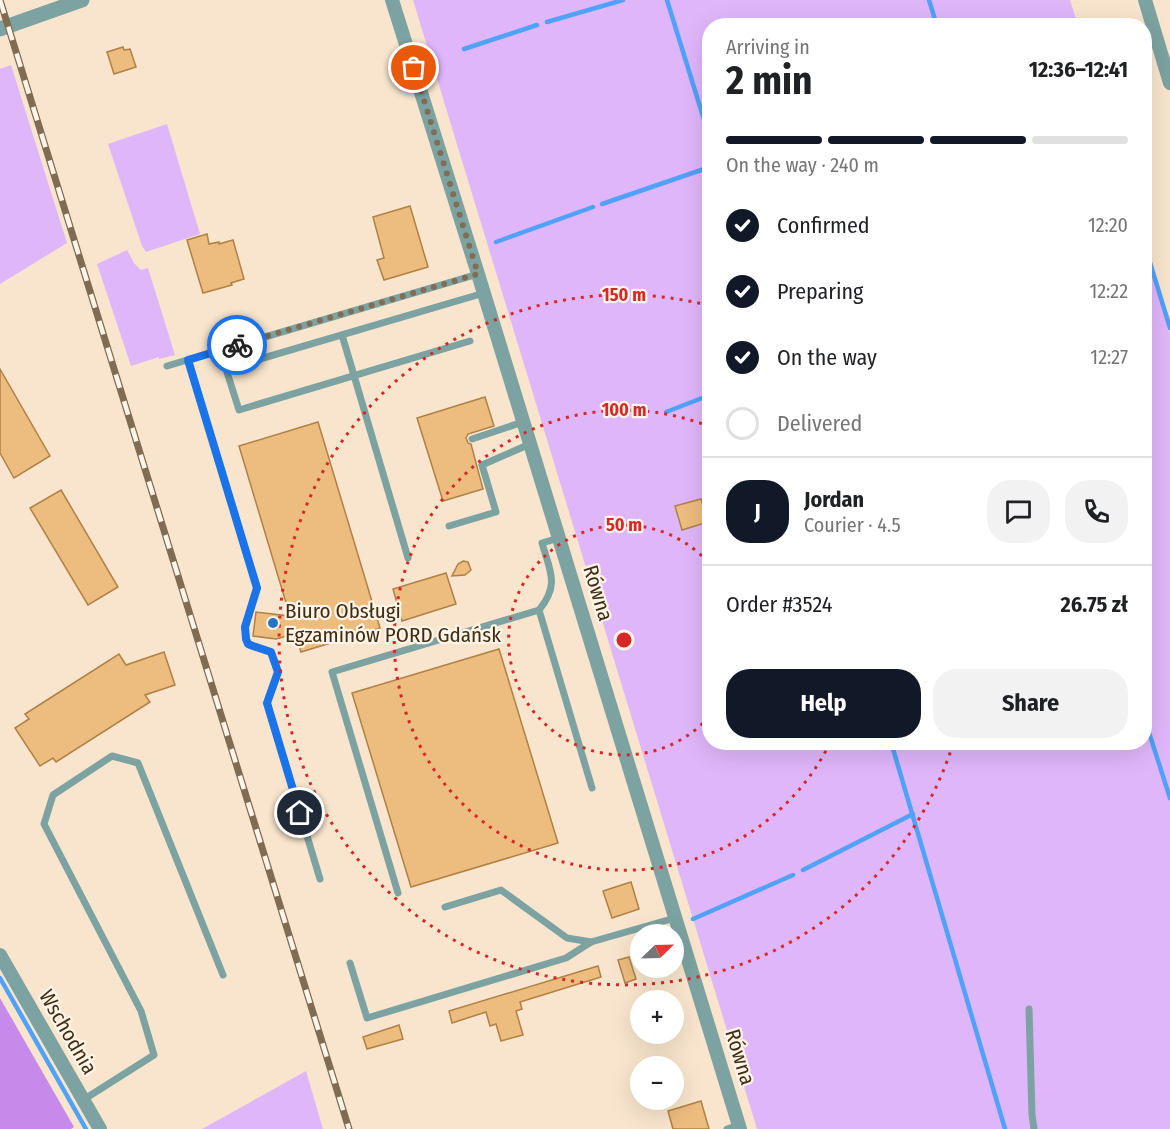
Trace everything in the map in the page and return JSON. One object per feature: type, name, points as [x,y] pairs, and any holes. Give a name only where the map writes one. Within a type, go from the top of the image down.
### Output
[{"type":"street","points":[[0,29],[82,0]]},
{"type":"street","name":"Równa","points":[[392,0],[675,918],[736,1128]]},
{"type":"street","points":[[1145,0],[1150,18]]},
{"type":"street","points":[[1152,23],[1170,83]]},
{"type":"street","name":"Wschodnia","points":[[0,955],[100,1129]]},
{"type":"lane","points":[[167,366],[478,274]]},
{"type":"lane","points":[[470,341],[239,410],[226,369],[484,293]]},
{"type":"lane","points":[[342,335],[408,558]]},
{"type":"lane","points":[[188,360],[257,588],[245,627],[246,639],[248,644],[271,652],[278,672],[267,703],[320,879]]},
{"type":"lane","points":[[472,439],[523,422]]},
{"type":"lane","points":[[449,525],[496,512],[482,465],[530,444]]},
{"type":"lane","points":[[398,893],[332,672],[539,610],[548,600],[552,588],[542,543],[559,538]]},
{"type":"lane","points":[[539,610],[592,788]]},
{"type":"lane","points":[[83,1100],[154,1054],[141,1011],[44,824],[53,795],[112,756],[138,763],[224,975]]},
{"type":"lane","points":[[445,907],[501,890],[567,938],[591,942]]},
{"type":"lane","points":[[350,963],[367,1018],[566,958],[591,942],[675,918]]},
{"type":"lane","points":[[1029,1009],[1034,1129]]},
{"type":"shaded area","points":[[413,0],[1070,0],[1076,18],[702,18],[702,750],[1152,750],[1152,274],[1170,334],[1170,1129],[757,1129]]},
{"type":"shaded area","points":[[11,65],[67,243],[0,284],[0,69]]},
{"type":"shaded area","points":[[167,124],[200,234],[146,252],[108,144]]},
{"type":"shaded area","points":[[127,250],[141,270],[148,268],[175,355],[159,359],[159,357],[131,366],[97,264]]},
{"type":"shaded area","points":[[0,998],[74,1127],[71,1129],[0,1129]]},
{"type":"shaded area","points":[[306,1071],[323,1129],[202,1129]]},
{"type":"building","points":[[123,47],[124,50],[130,49],[136,67],[114,74],[107,52]]},
{"type":"building","points":[[410,206],[428,267],[384,280],[377,260],[384,258],[373,217]]},
{"type":"building","points":[[207,234],[209,244],[233,240],[244,279],[231,283],[232,285],[203,293],[187,240]]},
{"type":"building","points":[[0,369],[50,456],[14,478],[0,453]]},
{"type":"building","points":[[485,397],[494,426],[468,434],[466,438],[471,444],[483,489],[443,501],[417,418]]},
{"type":"building","points":[[318,422],[380,628],[301,652],[295,634],[276,639],[253,636],[256,612],[290,616],[239,446]]},
{"type":"building","points":[[61,490],[118,587],[88,605],[30,508]]},
{"type":"building","points":[[701,499],[702,524],[682,530],[675,506]]},
{"type":"building","points":[[463,561],[468,562],[471,570],[465,575],[452,576],[458,564]]},
{"type":"building","points":[[446,573],[456,604],[402,621],[393,589]]},
{"type":"building","points":[[499,649],[558,843],[411,887],[352,693]]},
{"type":"building","points":[[164,652],[175,685],[145,695],[150,702],[56,762],[53,758],[40,766],[15,728],[29,719],[25,714],[119,654],[126,665]]},
{"type":"building","points":[[631,882],[639,909],[612,918],[603,891]]},
{"type":"building","points":[[629,957],[630,978],[636,979],[625,983],[618,960]]},
{"type":"building","points":[[598,966],[601,977],[520,1002],[522,1009],[516,1011],[523,1035],[501,1041],[496,1024],[490,1026],[486,1012],[452,1023],[449,1011]]},
{"type":"building","points":[[399,1025],[403,1039],[367,1049],[363,1037]]},
{"type":"building","points":[[701,1101],[709,1129],[673,1129],[668,1111],[684,1110],[684,1106]]},
{"type":"waterway","points":[[547,22],[623,0]]},
{"type":"waterway","points":[[667,0],[702,113]]},
{"type":"waterway","points":[[929,0],[935,18]]},
{"type":"waterway","points":[[464,49],[537,25]]},
{"type":"waterway","points":[[602,204],[702,170]]},
{"type":"waterway","points":[[496,242],[593,207]]},
{"type":"waterway","points":[[1152,269],[1170,328]]},
{"type":"waterway","points":[[666,412],[702,398]]},
{"type":"waterway","points":[[1152,742],[1170,798]]},
{"type":"waterway","points":[[893,750],[1005,1129]]},
{"type":"waterway","points":[[803,870],[913,814]]},
{"type":"waterway","points":[[693,919],[793,875]]},
{"type":"waterway","points":[[0,978],[86,1129]]},
{"type":"railway","points":[[0,0],[349,1129]]},
{"type":"way so far","points":[[237,345],[478,274],[414,68]]},
{"type":"place","name":"Biuro Obsługi Egzaminów PORD Gdańsk","points":[[273,623]]},
{"type":"route","points":[[237,345],[188,360],[257,588],[244,634],[248,644],[271,652],[278,672],[267,703],[300,813]]}]
